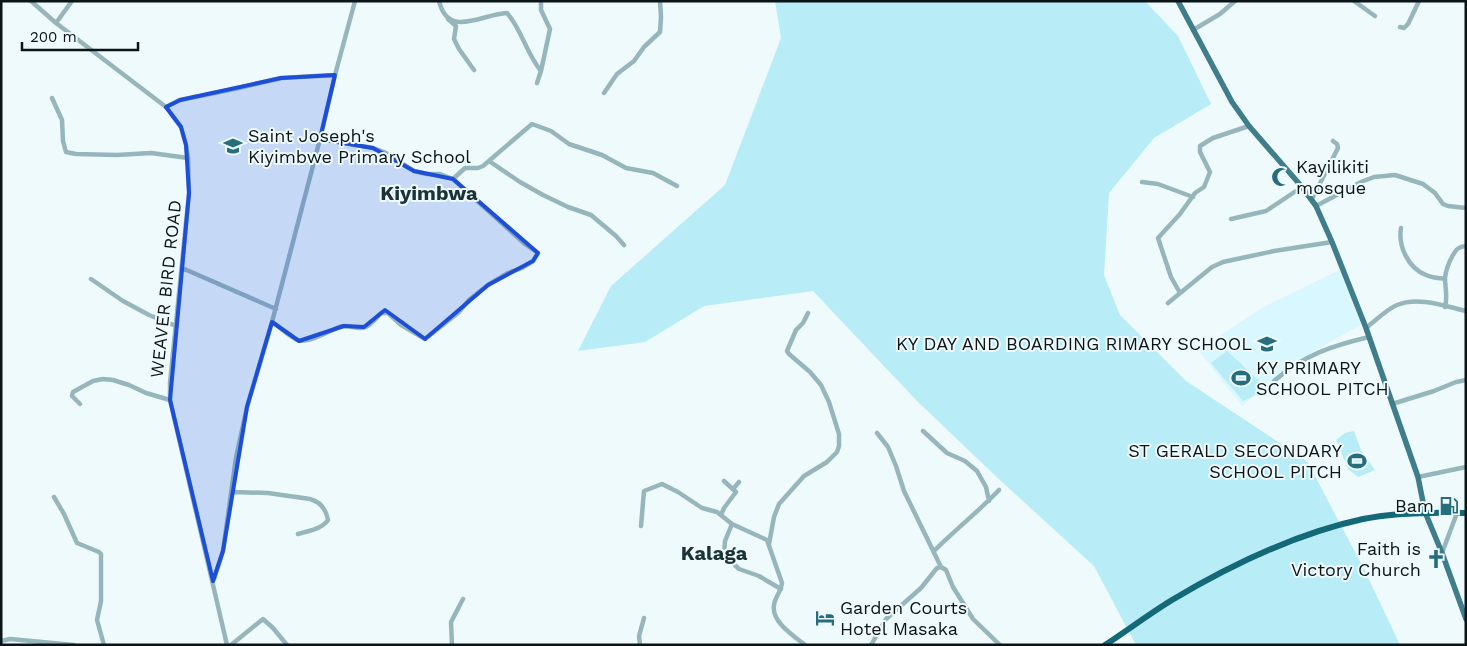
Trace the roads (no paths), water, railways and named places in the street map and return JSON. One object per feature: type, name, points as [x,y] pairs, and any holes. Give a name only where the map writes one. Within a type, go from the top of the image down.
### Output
[{"type":"highway","points":[[1105,645],[1194,587],[1297,538],[1365,519],[1425,512],[1466,513]]},
{"type":"main road","points":[[1178,1],[1227,94],[1249,126],[1316,206],[1366,328],[1418,477],[1425,512],[1466,619]]},
{"type":"street","name":"WEAVER BIRD ROAD","points":[[31,1],[56,23],[166,107],[181,126],[188,158],[189,194],[170,383],[170,400],[227,645]]},
{"type":"street","points":[[56,23],[72,1]]},
{"type":"street","points":[[213,580],[223,551],[236,458],[247,407],[276,309],[355,1]]},
{"type":"street","points":[[439,1],[440,7],[447,18],[456,26],[454,39],[459,49],[474,70]]},
{"type":"street","points":[[537,83],[550,29],[541,10],[540,1]]},
{"type":"street","points":[[604,93],[617,74],[634,61],[644,47],[660,32],[660,1]]},
{"type":"street","points":[[1193,30],[1220,14],[1235,1]]},
{"type":"street","points":[[1354,1],[1376,16]]},
{"type":"street","points":[[1400,28],[1404,28],[1408,24],[1418,1]]},
{"type":"street","points":[[447,18],[462,23],[499,13],[507,13],[520,30],[533,61],[541,71]]},
{"type":"street","points":[[166,107],[180,100],[234,90],[281,78],[335,75]]},
{"type":"street","points":[[52,98],[62,120],[63,141],[66,152],[117,155],[151,153],[188,158]]},
{"type":"street","points":[[453,178],[464,168],[478,168],[489,161],[532,124],[551,131],[569,144],[602,155],[626,168],[653,174],[676,186]]},
{"type":"street","points":[[1180,293],[1171,277],[1158,238],[1180,214],[1193,196],[1204,187],[1209,170],[1200,152],[1200,146],[1213,138],[1249,126]]},
{"type":"street","points":[[272,322],[297,340],[302,341],[327,334],[344,326],[357,328],[367,326],[381,313],[384,313],[425,339],[458,313],[469,300],[488,285],[533,261],[538,253],[525,244],[453,178],[440,174],[420,174],[384,152],[373,148],[320,139]]},
{"type":"street","points":[[1312,199],[1338,148],[1337,144],[1333,141]]},
{"type":"street","points":[[489,161],[543,196],[591,215],[624,245]]},
{"type":"street","points":[[1316,206],[1361,182],[1374,177],[1395,175],[1423,184],[1435,193],[1443,204],[1466,208]]},
{"type":"street","points":[[1142,182],[1158,184],[1193,196]]},
{"type":"street","points":[[1231,219],[1266,211],[1302,187]]},
{"type":"street","points":[[1401,228],[1400,240],[1409,262],[1426,276],[1445,279]]},
{"type":"street","points":[[1168,303],[1212,267],[1228,260],[1332,242]]},
{"type":"street","points":[[1445,306],[1447,296],[1445,279],[1448,264],[1456,249],[1466,246]]},
{"type":"street","points":[[182,268],[276,309]]},
{"type":"street","points":[[91,279],[123,301],[149,315],[176,326]]},
{"type":"street","points":[[1366,328],[1395,305],[1413,301],[1466,311]]},
{"type":"street","points":[[769,544],[774,517],[779,504],[804,476],[827,462],[837,452],[839,446],[839,434],[829,402],[821,385],[787,351],[796,330],[803,323],[808,313]]},
{"type":"street","points":[[1274,381],[1288,368],[1329,348],[1369,337]]},
{"type":"street","points":[[80,404],[72,396],[73,392],[97,379],[114,380],[170,400]]},
{"type":"street","points":[[1392,404],[1434,392],[1456,382],[1466,380]]},
{"type":"street","points":[[923,431],[947,452],[965,461],[977,471],[986,487],[989,501]]},
{"type":"street","points":[[877,432],[888,447],[904,491],[953,587],[979,626],[1000,645]]},
{"type":"street","points":[[1418,477],[1466,468]]},
{"type":"street","points":[[720,515],[736,492],[724,482]]},
{"type":"street","points":[[733,490],[739,482]]},
{"type":"street","points":[[641,526],[644,491],[662,484],[678,492],[697,506],[716,512],[732,524],[767,540],[782,583],[774,604],[777,619],[786,630],[805,645]]},
{"type":"street","points":[[934,551],[989,501],[998,490]]},
{"type":"street","points":[[232,492],[268,493],[316,501],[325,509],[328,520],[321,527],[298,534]]},
{"type":"street","points":[[54,497],[77,543],[101,554],[101,601],[97,620],[104,645]]},
{"type":"street","points":[[1442,553],[1457,513]]},
{"type":"street","points":[[732,524],[724,541],[724,555],[739,569],[759,576],[781,589]]},
{"type":"street","points":[[872,645],[886,619],[921,588],[937,568],[942,567]]},
{"type":"street","points":[[452,645],[451,622],[463,599]]},
{"type":"street","points":[[640,645],[639,636],[644,618]]},
{"type":"street","points":[[231,645],[264,619],[287,645]]},
{"type":"street","points":[[1,641],[10,639],[74,645]]},
{"type":"street","points":[[1,641],[6,645]]},
{"type":"place","name":"Saint Joseph's Kiyimbwe Primary School","points":[[233,146]]},
{"type":"place","name":"Kayilikiti mosque","points":[[1281,177]]},
{"type":"place","name":"KY DAY AND BOARDING RIMARY SCHOOL","points":[[1267,344]]},
{"type":"place","name":"KY PRIMARY SCHOOL PITCH","points":[[1241,378]]},
{"type":"place","name":"ST GERALD SECONDARY SCHOOL PITCH","points":[[1357,461]]},
{"type":"place","name":"Bam","points":[[1449,506]]},
{"type":"place","name":"Faith is Victory Church","points":[[1436,559]]},
{"type":"place","name":"Garden Courts Hotel Masaka","points":[[825,618]]},
{"type":"district","name":"Kiyimbwa","points":[[429,193]]},
{"type":"district","name":"Kalaga","points":[[714,553]]}]
